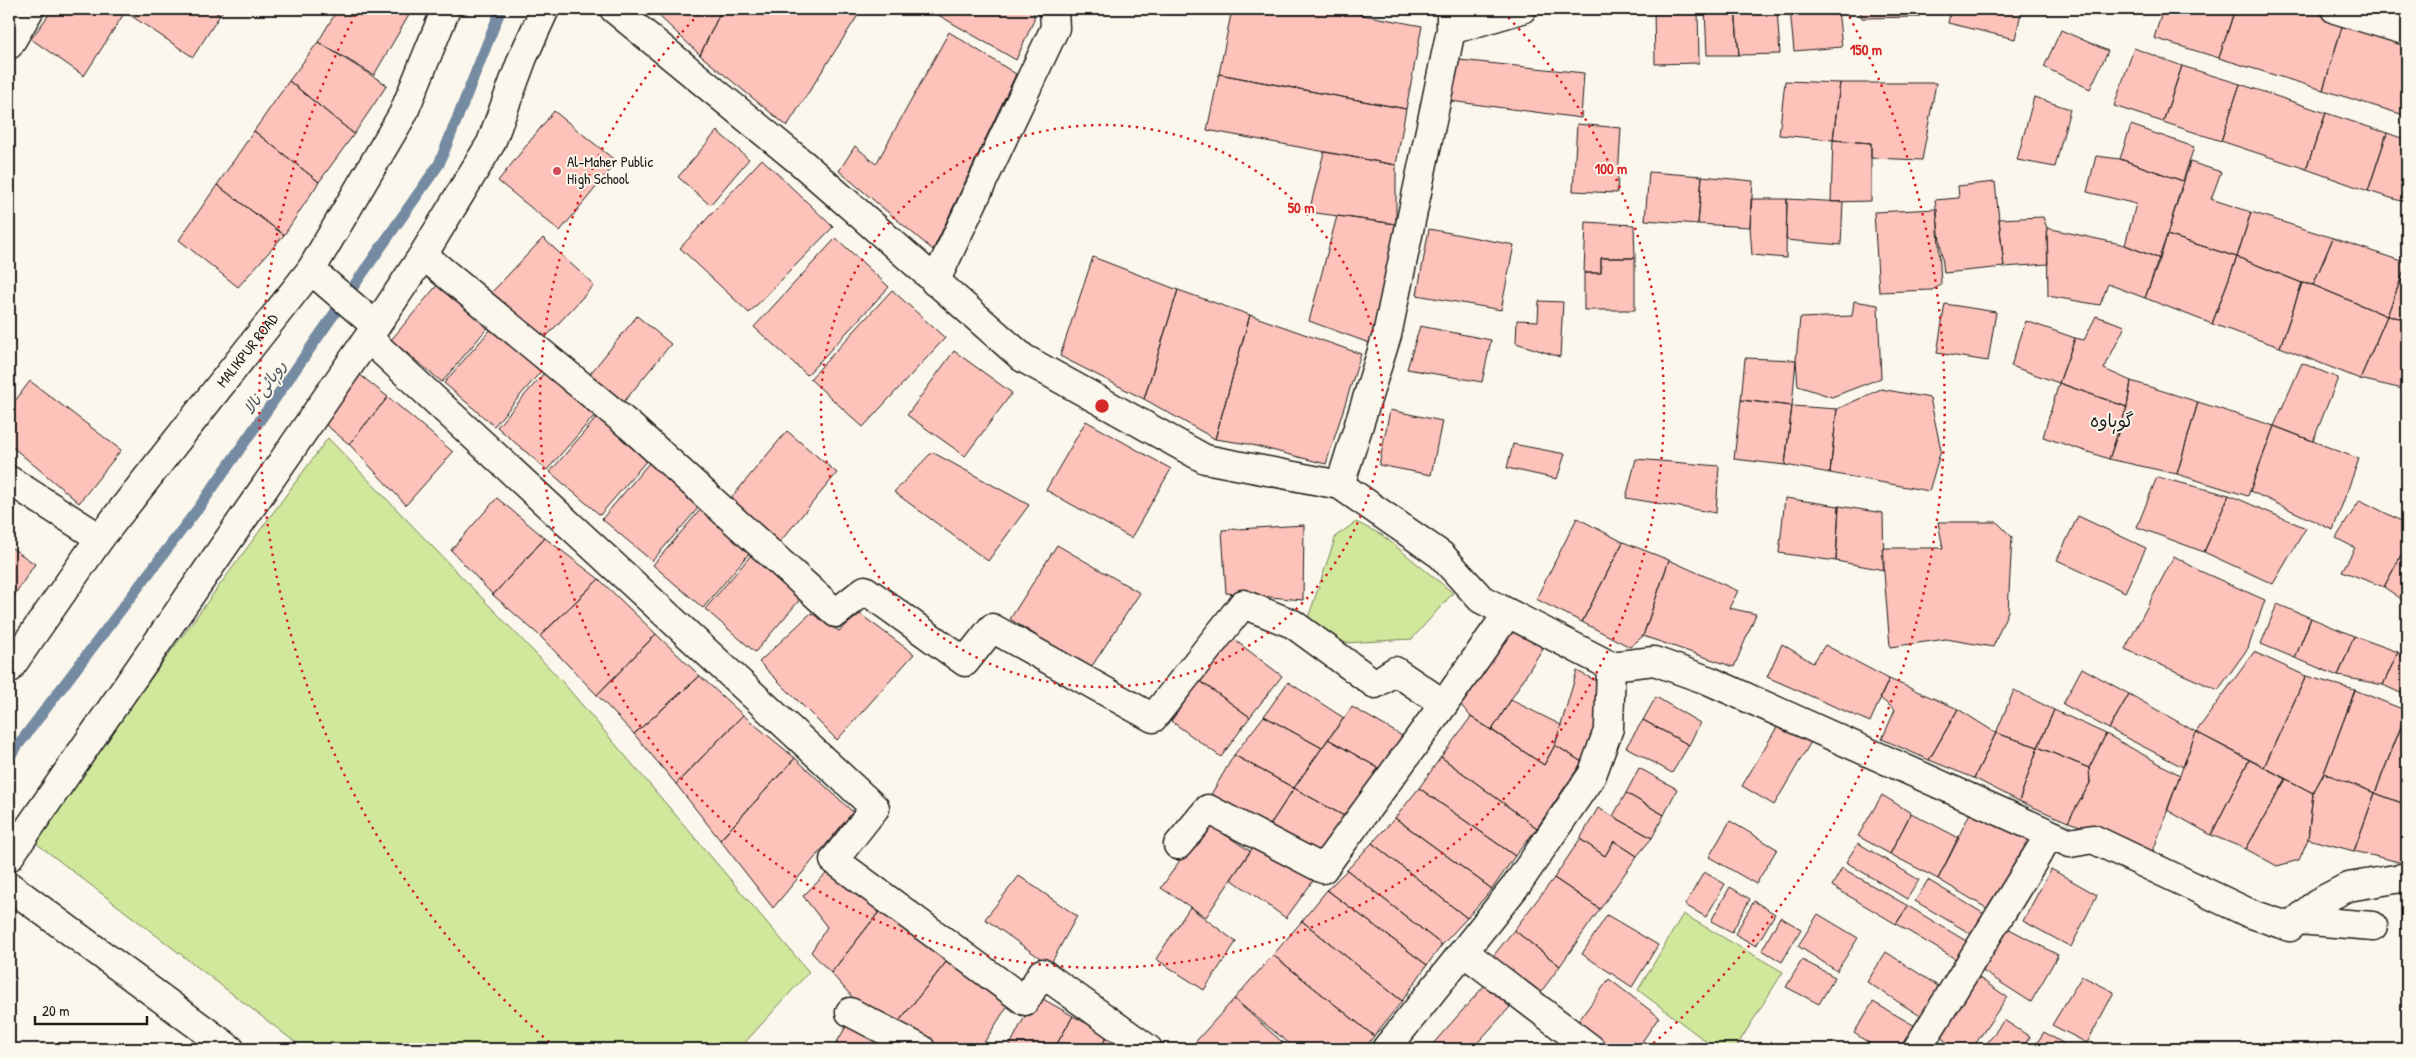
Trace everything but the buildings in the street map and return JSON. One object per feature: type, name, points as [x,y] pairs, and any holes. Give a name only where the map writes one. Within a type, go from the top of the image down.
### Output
[{"type":"street","name":"MALIKPUR ROAD","points":[[9,669],[100,538],[319,278],[403,114],[446,9]]},
{"type":"street","points":[[9,857],[369,326],[423,255],[491,143],[523,57],[545,9]]},
{"type":"street","points":[[614,9],[803,164],[1023,358],[1205,459],[1340,485],[1441,555],[1481,600],[1611,666],[1654,661],[1710,681],[2070,843],[2093,840],[2249,913],[2290,927],[2317,903],[2348,888],[2407,877]]},
{"type":"street","points":[[935,282],[1055,28],[1054,9]]},
{"type":"street","points":[[1340,485],[1387,334],[1451,20],[1522,9]]},
{"type":"street","points":[[2336,9],[2407,31]]},
{"type":"street","points":[[9,45],[21,13]]},
{"type":"street","points":[[423,255],[630,426],[836,613],[865,590],[965,662],[992,628],[1153,718],[1244,604],[1293,624],[1375,684],[1395,670],[1444,704]]},
{"type":"street","points":[[319,278],[875,808],[834,860],[1025,1001],[1042,973],[1148,1049]]},
{"type":"street","points":[[9,480],[100,538]]},
{"type":"street","points":[[1178,845],[1208,809],[1323,869],[1508,613]]},
{"type":"street","points":[[1386,1049],[1518,882],[1592,775],[1609,728],[1611,666]]},
{"type":"street","points":[[1917,1049],[2050,834]]},
{"type":"street","points":[[9,886],[230,1049]]},
{"type":"street","points":[[2298,920],[2373,926]]},
{"type":"street","points":[[1464,952],[1591,1049]]},
{"type":"street","points":[[850,1012],[921,1049]]},
{"type":"green space","points":[[328,438],[560,679],[809,972],[739,1049],[304,1049],[32,840]]},
{"type":"green space","points":[[1356,522],[1382,535],[1453,593],[1412,639],[1345,643],[1308,618],[1336,536]]},
{"type":"green space","points":[[1683,914],[1783,972],[1735,1049],[1716,1049],[1638,990]]},
{"type":"waterway","name":"روہائی نالا","points":[[9,757],[200,506],[439,164],[501,9]]},
{"type":"place","name":"Al-Maher Public High School","points":[[557,171]]},
{"type":"district","name":"گوہاوہ","points":[[2112,421]]}]
